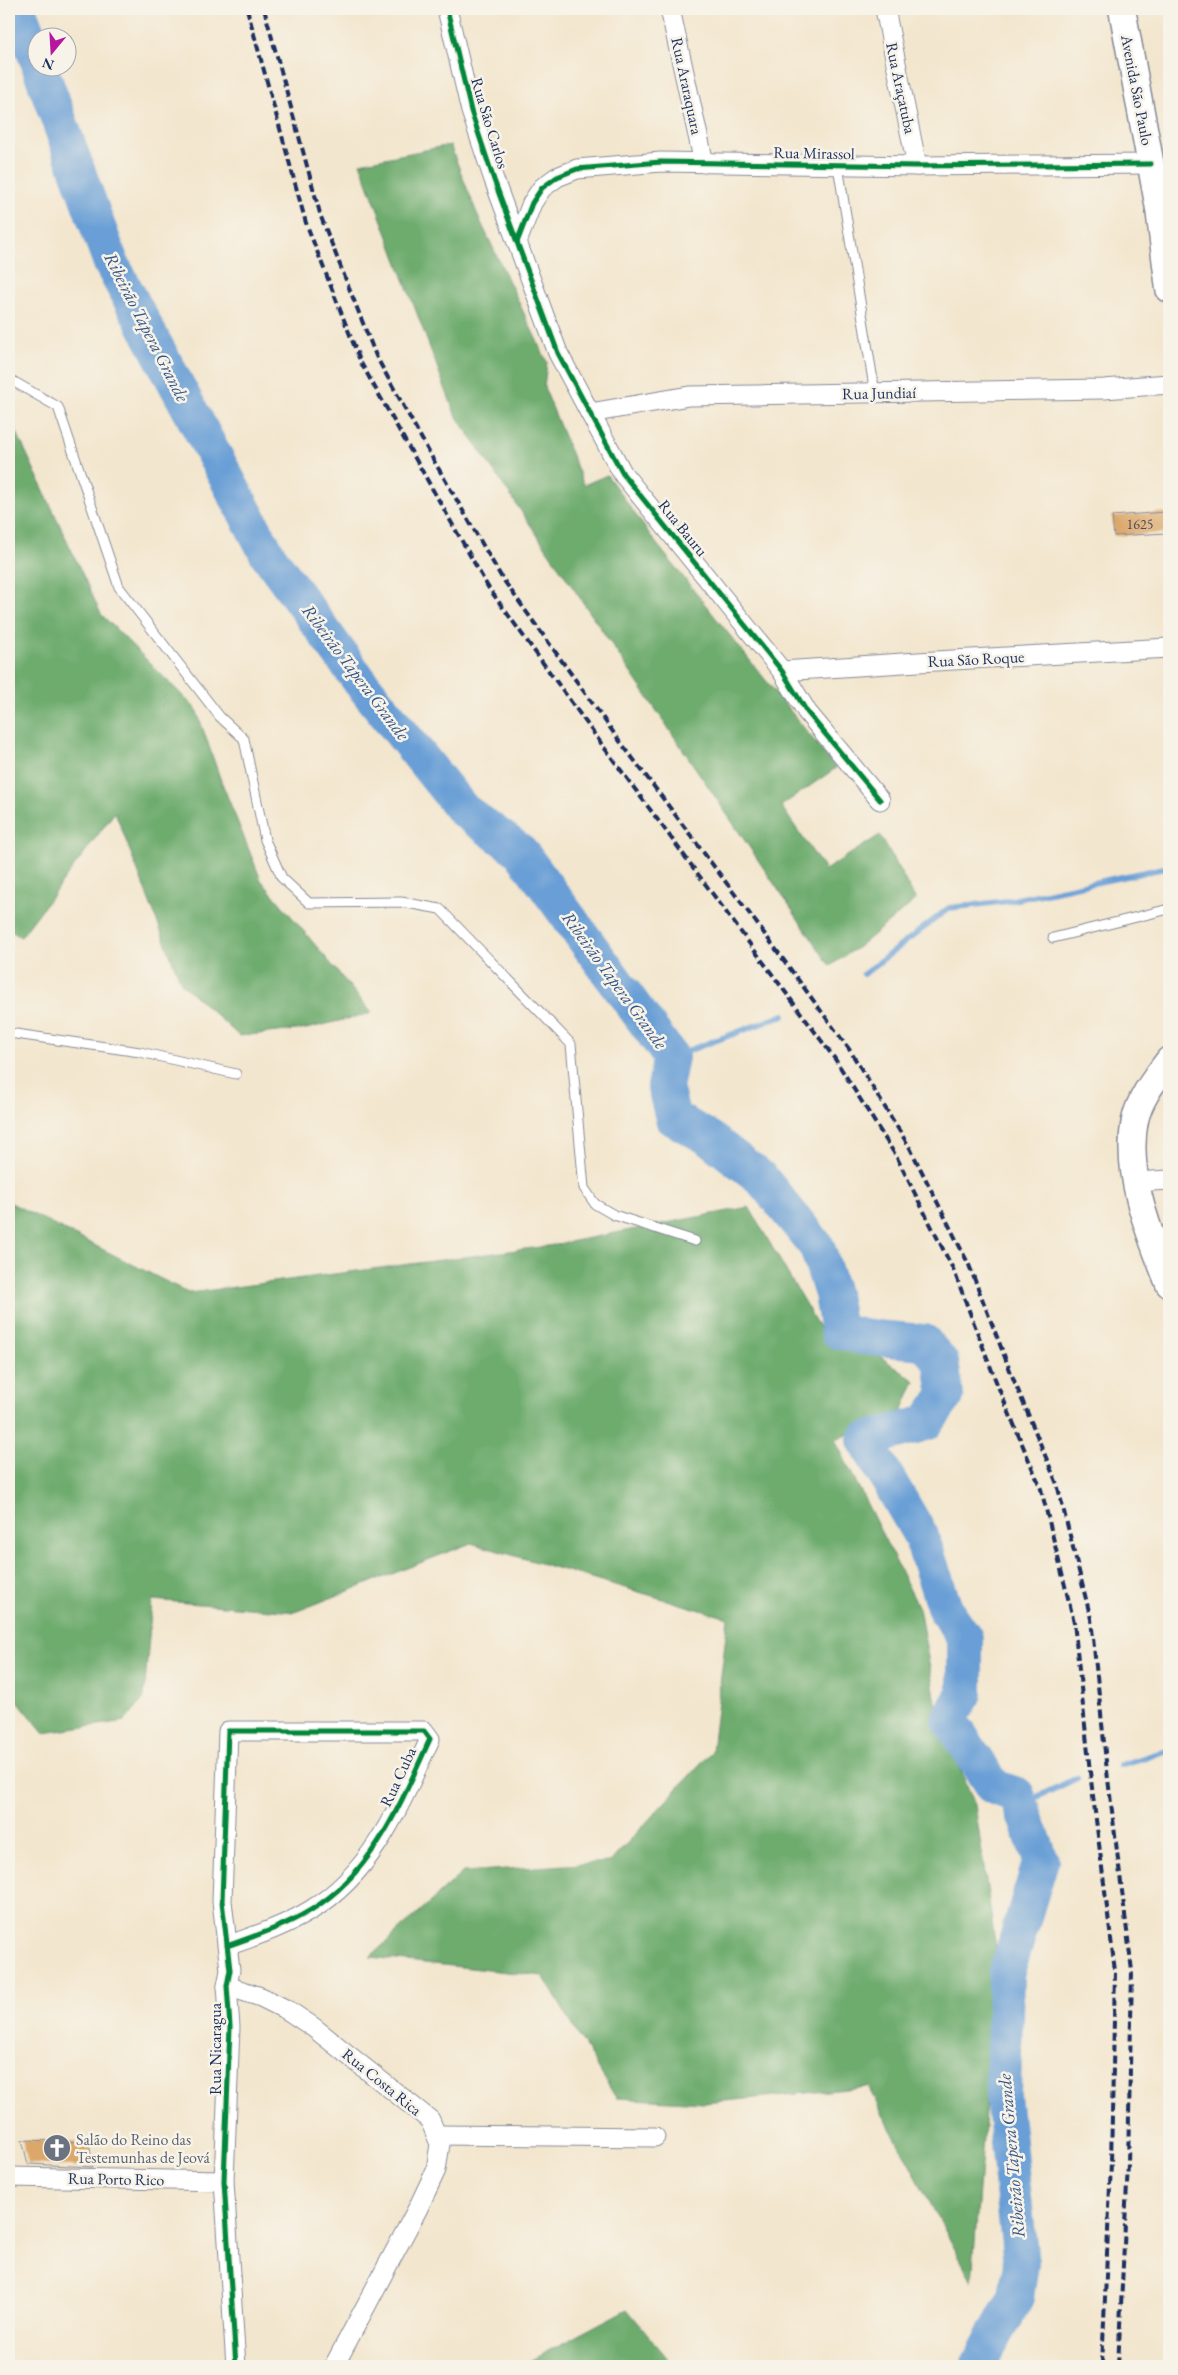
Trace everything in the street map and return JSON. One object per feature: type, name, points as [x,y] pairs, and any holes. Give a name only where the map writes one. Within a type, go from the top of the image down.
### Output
[{"type":"main road","name":"Avenida São Paulo","points":[[1122,9],[1151,164],[1164,207],[1169,289]]},
{"type":"main road","points":[[1169,1060],[1147,1091],[1135,1120],[1134,1145],[1159,1180],[1146,1223],[1169,1284]]},
{"type":"street","name":"Rua São Carlos","points":[[447,9],[471,112],[517,242]]},
{"type":"street","name":"Rua Araraquara","points":[[670,9],[704,164]]},
{"type":"street","name":"Rua Araçatuba","points":[[884,9],[917,166]]},
{"type":"street","name":"Rua Mirassol","points":[[517,242],[532,203],[542,188],[557,177],[577,169],[615,165],[704,164],[838,166],[1151,164]]},
{"type":"street","name":"Rua Bauru","points":[[517,242],[535,297],[558,353],[623,474],[782,671],[807,712],[880,800]]},
{"type":"street","name":"Rua Jundiaí","points":[[590,413],[689,396],[875,394],[1104,388],[1169,384]]},
{"type":"street","name":"Rua São Roque","points":[[782,671],[1169,648]]},
{"type":"street","name":"Rua Cuba","points":[[227,1946],[299,1917],[323,1902],[345,1884],[377,1845],[394,1816],[430,1739],[424,1731],[228,1731]]},
{"type":"street","name":"Rua Nicaragua","points":[[228,1731],[222,1901],[230,1970],[227,1986],[230,2027],[224,2182],[236,2366]]},
{"type":"street","name":"Rua Costa Rica","points":[[227,1986],[261,1997],[289,2011],[313,2027],[430,2120],[438,2135]]},
{"type":"street","points":[[334,2366],[418,2208],[436,2170],[440,2153],[438,2135],[656,2137]]},
{"type":"street","name":"Rua Porto Rico","points":[[9,2177],[224,2182]]},
{"type":"lane","points":[[838,166],[875,394]]},
{"type":"lane","points":[[9,379],[58,407],[119,587],[220,717],[244,739],[264,840],[282,878],[309,903],[401,902],[440,909],[571,1044],[584,1188],[595,1204],[614,1215],[695,1241]]},
{"type":"lane","points":[[1053,938],[1169,909]]},
{"type":"lane","points":[[9,1033],[140,1052],[236,1074]]},
{"type":"green space","points":[[450,145],[478,216],[547,362],[544,387],[584,485],[607,475],[656,543],[836,768],[781,806],[825,870],[880,835],[916,900],[858,947],[830,966],[455,414],[360,163]]},
{"type":"green space","points":[[9,421],[13,424],[101,614],[196,709],[220,778],[261,880],[372,1013],[306,1029],[239,1036],[181,983],[115,812],[21,937],[9,930]]},
{"type":"green space","points":[[9,1202],[189,1293],[548,1246],[749,1207],[828,1343],[865,1346],[915,1381],[902,1411],[835,1440],[919,1608],[938,1713],[975,1805],[997,1956],[972,2281],[868,2087],[704,2103],[616,2098],[543,1976],[370,1957],[463,1872],[610,1862],[712,1751],[728,1618],[471,1543],[295,1612],[152,1600],[144,1698],[125,1721],[44,1733],[9,1690]]},
{"type":"green space","points":[[627,2309],[674,2366],[520,2366]]},
{"type":"building","points":[[1165,512],[1167,533],[1114,536],[1112,516]]},
{"type":"building","name":"Salão do Reino das Testemunhas de Jeová","points":[[22,2140],[89,2142],[93,2167],[28,2164]]},
{"type":"waterway","name":"Ribeirão Tapera Grande","points":[[18,9],[28,35]]},
{"type":"waterway","name":"Ribeirão Tapera Grande","points":[[44,78],[111,263],[268,555],[359,680],[463,810],[520,851],[671,1057],[665,1087],[673,1118],[709,1138],[761,1178],[817,1247],[832,1294],[838,1331],[863,1337],[924,1342],[941,1362],[946,1396],[926,1423],[865,1440],[921,1536],[945,1609],[965,1638],[965,1693],[949,1719],[994,1787],[1017,1795],[1041,1860],[1006,1975],[1003,2095],[1021,2264],[1016,2297],[978,2366]]},
{"type":"waterway","points":[[864,974],[949,908],[1008,901],[1169,867]]},
{"type":"waterway","points":[[671,1057],[784,1015]]},
{"type":"waterway","points":[[1120,1765],[1169,1750]]},
{"type":"waterway","points":[[1020,1805],[1077,1778]]},
{"type":"railway","points":[[247,9],[306,223],[361,363],[488,587],[603,746],[835,1059],[896,1156],[954,1271],[997,1384],[1041,1489],[1074,1622],[1090,1772],[1115,1971],[1111,2163],[1102,2366]]},
{"type":"railway","points":[[264,9],[321,217],[376,356],[502,578],[616,736],[849,1049],[910,1148],[969,1265],[1057,1484],[1091,1619],[1107,1771],[1132,1971],[1128,2164],[1118,2366]]},
{"type":"cycle path","points":[[447,9],[471,111],[494,180],[558,353],[623,474],[782,671],[807,712],[880,800]]},
{"type":"cycle path","points":[[517,242],[532,203],[542,188],[557,177],[577,169],[661,162],[917,166],[1151,164]]},
{"type":"cycle path","points":[[227,1946],[238,1942],[248,1938],[270,1930],[301,1916],[333,1894],[352,1876],[369,1856],[383,1834],[408,1787],[430,1739],[424,1731],[228,1731],[222,1901],[230,1970],[227,1986],[230,2027],[224,2181],[236,2366]]},
{"type":"place","name":"Salão do Reino das Testemunhas de Jeová","points":[[57,2148]]}]
